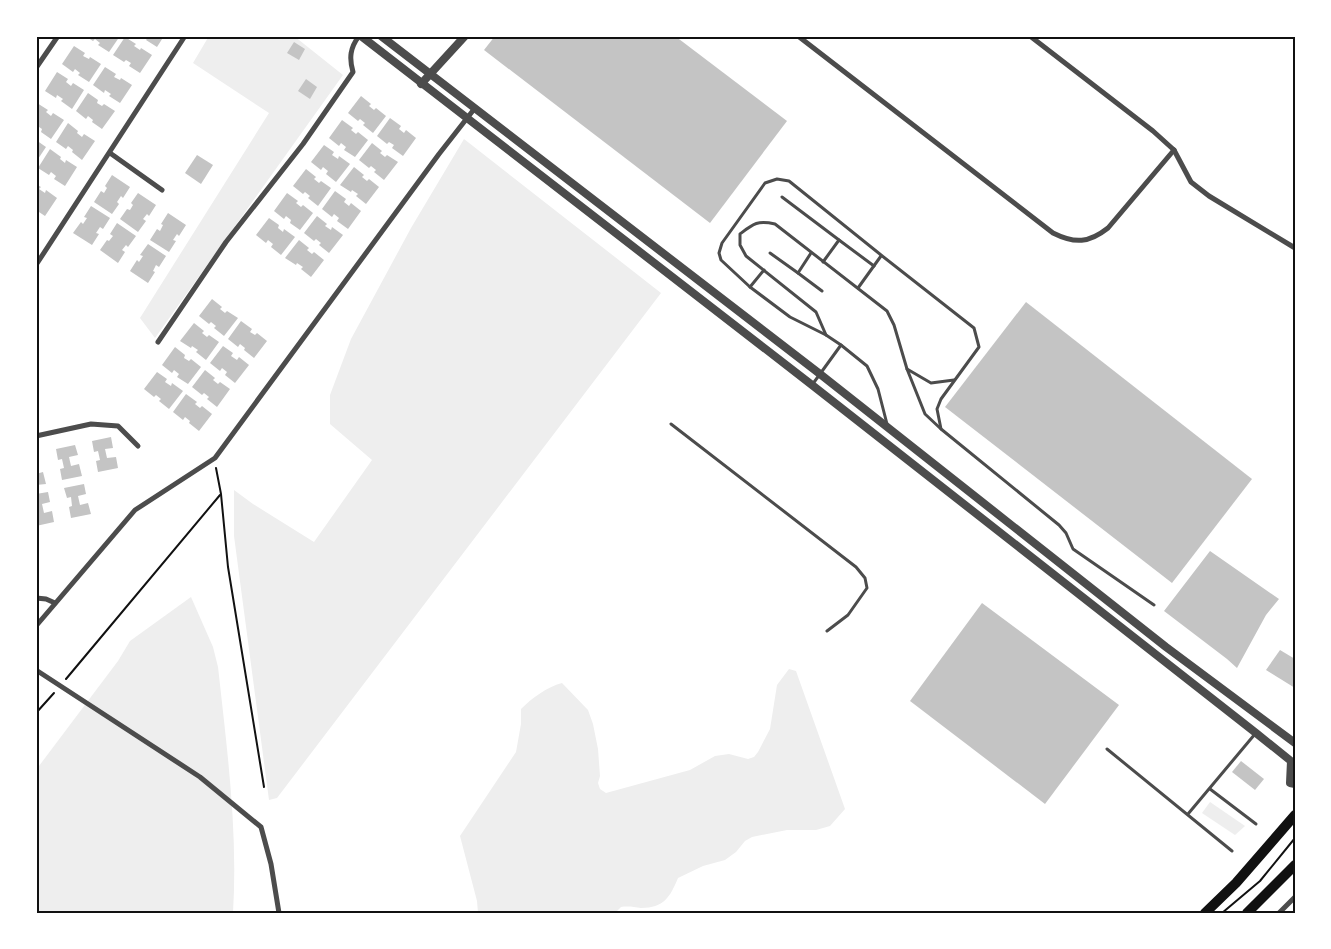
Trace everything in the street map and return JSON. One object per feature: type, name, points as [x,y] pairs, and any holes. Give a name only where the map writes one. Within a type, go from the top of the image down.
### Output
[{"type":"highway","points":[[1205,913],[1236,883],[1295,815]]},
{"type":"highway","points":[[1247,913],[1295,865]]},
{"type":"street","points":[[36,68],[58,36]]},
{"type":"street","points":[[36,265],[185,36]]},
{"type":"street","points":[[158,342],[226,242],[303,144],[353,72],[350,60],[352,45],[360,36],[812,385],[1256,733],[1291,762],[1290,783],[1295,784]]},
{"type":"street","points":[[381,36],[820,374],[1166,647],[1295,743]]},
{"type":"street","points":[[421,84],[464,36]]},
{"type":"street","points":[[798,36],[1062,238],[1086,241],[1097,237],[1108,228],[1174,150]]},
{"type":"street","points":[[1030,36],[1153,131],[1174,150],[1191,182],[1209,196],[1295,248]]},
{"type":"street","points":[[36,626],[135,510],[214,458],[475,108]]},
{"type":"street","points":[[110,153],[162,190]]},
{"type":"street","points":[[36,436],[91,424],[118,426],[138,446]]},
{"type":"street","points":[[36,598],[46,599],[55,603]]},
{"type":"street","points":[[36,670],[200,777],[252,818],[261,827],[265,838],[279,913]]},
{"type":"street","points":[[1279,913],[1295,897]]},
{"type":"lane","points":[[888,427],[878,388],[867,366],[826,335],[790,317],[750,287],[721,260],[719,253],[722,243],[765,183],[777,178],[789,181],[974,328],[978,347],[941,399],[937,409],[941,429]]},
{"type":"lane","points":[[782,197],[874,266]]},
{"type":"lane","points":[[826,335],[816,312],[746,256],[740,245],[740,234],[753,224],[765,222],[775,224],[887,311],[894,325],[907,369],[925,414],[1059,525],[1066,533],[1073,549],[1154,605]]},
{"type":"lane","points":[[823,262],[839,240]]},
{"type":"lane","points":[[770,253],[822,291]]},
{"type":"lane","points":[[798,273],[811,253]]},
{"type":"lane","points":[[858,288],[881,255]]},
{"type":"lane","points":[[750,287],[764,270]]},
{"type":"lane","points":[[812,385],[841,345]]},
{"type":"lane","points":[[907,369],[931,383],[955,380]]},
{"type":"lane","points":[[671,424],[856,567],[864,578],[867,588],[848,615],[827,631]]},
{"type":"lane","points":[[1188,814],[1256,733]]},
{"type":"lane","points":[[1107,749],[1232,852]]},
{"type":"lane","points":[[1210,789],[1256,824]]},
{"type":"path","points":[[214,458],[221,494],[228,567],[264,787]]},
{"type":"path","points":[[36,713],[61,686],[221,494]]},
{"type":"path","points":[[1222,913],[1260,881],[1295,838]]},
{"type":"shaded area","points":[[209,36],[294,36],[343,75],[155,338],[140,318],[269,113],[193,63]]},
{"type":"shaded area","points":[[464,139],[661,293],[277,798],[269,800],[234,536],[234,490],[314,542],[372,460],[330,424],[330,395],[351,339],[411,228]]},
{"type":"shaded area","points":[[191,597],[213,647],[218,667],[233,820],[233,913],[36,913],[36,770],[118,661],[130,641]]},
{"type":"shaded area","points":[[789,669],[796,671],[845,809],[830,826],[816,830],[787,830],[752,837],[725,860],[703,866],[678,878],[669,896],[661,904],[655,906],[641,908],[621,907],[615,913],[478,913],[477,901],[460,836],[516,752],[521,724],[521,709],[535,697],[545,690],[562,683],[588,710],[598,749],[600,776],[598,783],[600,789],[606,793],[690,770],[715,756],[729,754],[748,759],[754,757],[770,729],[777,685]]},
{"type":"shaded area","points":[[1210,802],[1245,826],[1235,835],[1202,813]]},
{"type":"building","points":[[85,36],[120,36],[109,52],[98,45],[100,43],[95,39],[93,41]]},
{"type":"building","points":[[149,36],[164,36],[157,47],[146,40]]},
{"type":"building","points":[[495,36],[675,36],[787,121],[710,223],[484,50]]},
{"type":"building","points":[[125,37],[136,44],[134,46],[140,50],[141,48],[152,55],[140,73],[129,66],[131,63],[126,60],[124,62],[113,55]]},
{"type":"building","points":[[294,42],[305,49],[299,60],[287,53]]},
{"type":"building","points":[[74,46],[85,53],[83,56],[89,59],[90,57],[101,64],[89,82],[78,75],[80,73],[75,69],[73,72],[62,64]]},
{"type":"building","points":[[105,67],[116,74],[114,77],[120,80],[121,78],[132,85],[120,103],[109,96],[111,94],[105,90],[104,93],[93,85]]},
{"type":"building","points":[[57,72],[68,79],[66,82],[71,86],[73,83],[84,90],[72,109],[61,101],[63,99],[57,95],[56,98],[45,91]]},
{"type":"building","points":[[306,79],[317,87],[310,99],[298,91]]},
{"type":"building","points":[[88,93],[98,100],[97,103],[102,106],[104,104],[115,111],[102,129],[92,122],[93,120],[88,116],[86,119],[76,111]]},
{"type":"building","points":[[361,96],[371,104],[369,106],[374,110],[376,108],[386,116],[373,133],[363,125],[365,123],[360,119],[358,121],[348,113]]},
{"type":"building","points":[[37,103],[48,110],[46,112],[51,116],[53,113],[64,120],[51,139],[41,132],[42,129],[36,125]]},
{"type":"building","points":[[390,118],[401,126],[399,129],[404,133],[406,130],[416,138],[403,156],[392,148],[394,145],[389,142],[387,144],[377,136]]},
{"type":"building","points":[[342,120],[353,128],[351,130],[356,134],[358,132],[368,140],[355,157],[344,150],[346,147],[341,143],[339,146],[329,138]]},
{"type":"building","points":[[68,123],[82,137],[84,134],[95,141],[82,160],[68,146],[66,149],[56,142]]},
{"type":"building","points":[[36,140],[46,147],[36,162]]},
{"type":"building","points":[[372,143],[382,151],[380,153],[385,157],[387,155],[398,162],[384,180],[374,172],[376,170],[371,166],[369,168],[359,160]]},
{"type":"building","points":[[324,145],[334,152],[332,155],[338,159],[339,156],[350,164],[336,182],[326,174],[328,171],[323,167],[321,170],[311,162]]},
{"type":"building","points":[[50,149],[61,157],[60,159],[65,163],[66,160],[77,167],[65,186],[54,179],[56,176],[51,172],[49,175],[38,168]]},
{"type":"building","points":[[197,155],[213,165],[201,184],[185,173]]},
{"type":"building","points":[[354,167],[364,175],[362,177],[367,181],[369,179],[379,187],[366,204],[356,196],[358,194],[340,185]]},
{"type":"building","points":[[306,169],[316,177],[314,179],[319,183],[321,181],[331,188],[318,206],[308,198],[310,196],[305,192],[303,194],[293,186]]},
{"type":"building","points":[[112,175],[130,187],[123,198],[121,196],[117,202],[119,204],[112,214],[94,202],[101,191],[104,193],[107,188],[105,186]]},
{"type":"building","points":[[36,184],[45,193],[46,190],[57,198],[45,216],[36,210]]},
{"type":"building","points":[[335,191],[346,199],[344,202],[349,206],[351,203],[361,211],[348,229],[337,221],[339,218],[334,214],[332,217],[322,209]]},
{"type":"building","points":[[138,193],[156,205],[149,216],[147,214],[143,219],[146,221],[138,232],[120,219],[127,209],[130,210],[133,205],[131,203]]},
{"type":"building","points":[[287,193],[298,201],[296,203],[301,207],[303,205],[313,213],[300,230],[290,223],[291,220],[286,216],[284,219],[274,211]]},
{"type":"building","points":[[91,206],[110,218],[103,229],[100,227],[96,233],[99,234],[92,245],[73,233],[81,222],[83,224],[87,218],[84,217]]},
{"type":"building","points":[[168,213],[186,225],[179,236],[177,234],[173,240],[176,241],[169,252],[150,240],[157,229],[160,231],[163,225],[161,224]]},
{"type":"building","points":[[317,216],[327,224],[325,226],[331,230],[332,227],[343,235],[329,253],[319,245],[321,243],[316,239],[314,241],[304,233]]},
{"type":"building","points":[[269,218],[279,225],[278,228],[283,232],[284,229],[295,237],[281,255],[271,247],[273,244],[268,240],[266,243],[256,235]]},
{"type":"building","points":[[117,223],[136,236],[128,247],[126,245],[122,250],[125,252],[118,263],[100,250],[107,240],[109,241],[113,236],[110,234]]},
{"type":"building","points":[[299,240],[309,248],[307,250],[312,254],[314,252],[324,260],[311,277],[301,269],[303,267],[285,258]]},
{"type":"building","points":[[148,244],[166,256],[159,267],[156,265],[153,271],[155,272],[148,283],[130,271],[137,260],[139,262],[143,256],[140,255]]},
{"type":"building","points":[[212,299],[222,307],[220,309],[225,313],[227,311],[238,318],[224,336],[214,328],[216,326],[211,322],[209,324],[199,316]]},
{"type":"building","points":[[1026,302],[1252,479],[1172,583],[945,407]]},
{"type":"building","points":[[241,321],[252,329],[250,332],[255,335],[257,333],[267,341],[254,358],[240,344],[238,347],[228,339]]},
{"type":"building","points":[[194,323],[204,331],[202,333],[207,337],[209,335],[219,342],[206,360],[196,352],[198,350],[180,341]]},
{"type":"building","points":[[223,346],[233,353],[231,356],[237,360],[239,357],[249,365],[235,383],[225,375],[227,372],[222,368],[220,371],[210,363]]},
{"type":"building","points":[[175,347],[185,355],[184,358],[189,361],[191,359],[201,367],[188,384],[177,377],[179,374],[174,370],[172,373],[162,365]]},
{"type":"building","points":[[205,370],[215,378],[213,380],[218,384],[220,382],[230,389],[217,407],[207,399],[209,397],[204,393],[202,395],[192,387]]},
{"type":"building","points":[[157,372],[167,379],[165,382],[171,386],[172,383],[183,391],[169,409],[159,401],[161,399],[156,395],[154,397],[144,389]]},
{"type":"building","points":[[186,394],[197,402],[195,404],[200,408],[202,406],[212,414],[199,431],[185,417],[183,420],[173,412]]},
{"type":"building","points":[[111,437],[113,448],[105,449],[107,458],[116,457],[118,468],[98,472],[96,461],[100,460],[98,451],[94,452],[92,441]]},
{"type":"building","points":[[75,445],[78,455],[69,457],[71,466],[79,464],[82,476],[62,480],[60,469],[64,468],[62,459],[58,460],[56,449]]},
{"type":"building","points":[[43,472],[46,484],[36,485],[36,474]]},
{"type":"building","points":[[84,484],[86,494],[78,496],[80,505],[88,503],[91,514],[71,518],[69,507],[72,506],[71,497],[67,498],[64,488]]},
{"type":"building","points":[[48,492],[50,502],[42,504],[44,513],[52,511],[54,522],[36,526],[36,494]]},
{"type":"building","points":[[1210,551],[1279,599],[1266,615],[1237,668],[1164,611]]},
{"type":"building","points":[[982,603],[1119,705],[1045,804],[910,701]]},
{"type":"building","points":[[1280,650],[1295,659],[1295,688],[1266,670]]},
{"type":"building","points":[[1241,761],[1264,779],[1255,790],[1232,772]]}]
